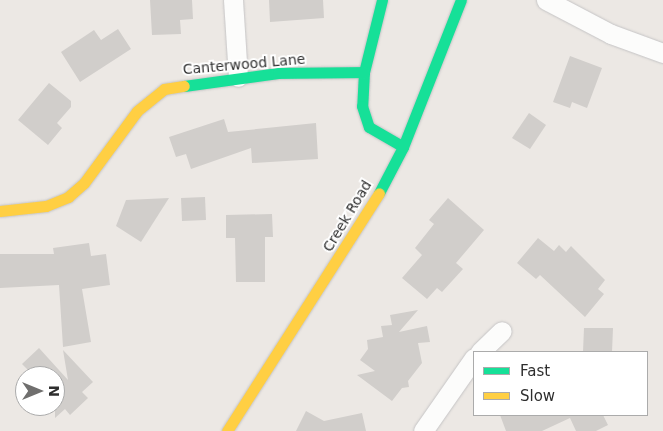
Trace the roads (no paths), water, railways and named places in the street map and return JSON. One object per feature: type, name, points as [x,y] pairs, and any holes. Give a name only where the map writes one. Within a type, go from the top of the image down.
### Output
[{"type":"street","points":[[232,0],[238,77]]},
{"type":"street","points":[[382,0],[364,72],[362,106],[369,128],[404,147]]},
{"type":"street","name":"Creek Road","points":[[227,431],[361,226],[404,147],[461,0]]},
{"type":"street","points":[[546,0],[612,34],[663,53]]},
{"type":"street","name":"Canterwood Lane","points":[[0,211],[46,206],[68,197],[84,183],[138,111],[164,88],[238,77],[364,72]]},
{"type":"street","points":[[481,351],[502,331]]},
{"type":"street","points":[[423,431],[473,359]]}]
